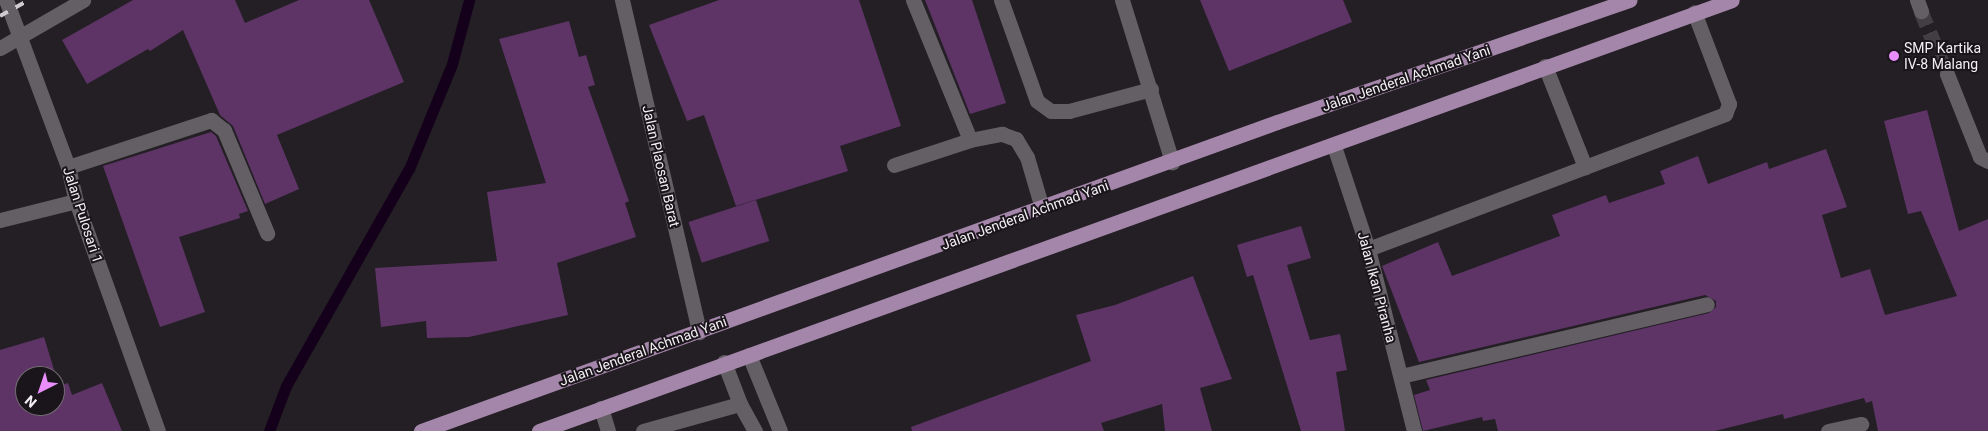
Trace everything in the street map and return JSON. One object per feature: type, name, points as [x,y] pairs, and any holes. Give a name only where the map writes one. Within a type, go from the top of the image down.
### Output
[{"type":"main road","name":"Jalan Jenderal Achmad Yani","points":[[421,431],[699,332],[781,299],[1172,162],[1277,122],[1629,0]]},
{"type":"main road","points":[[539,431],[724,362],[749,355],[1334,146],[1545,66],[1732,0]]},
{"type":"street","name":"Jalan Pulosari 1","points":[[6,0],[68,167],[76,201],[158,431]]},
{"type":"street","points":[[0,48],[83,0]]},
{"type":"street","name":"Jalan Plaosan Barat","points":[[622,0],[699,332]]},
{"type":"street","points":[[913,0],[970,140]]},
{"type":"street","points":[[1001,0],[1037,101],[1051,111],[1069,111],[1150,89]]},
{"type":"street","points":[[1122,0],[1172,162]]},
{"type":"street","points":[[1368,249],[1725,114],[1729,104],[1694,12]]},
{"type":"street","points":[[1545,66],[1584,167]]},
{"type":"street","points":[[1947,74],[1980,157],[1988,161]]},
{"type":"street","points":[[68,167],[197,123],[218,122],[224,130],[267,233]]},
{"type":"street","points":[[894,165],[970,140],[1002,134],[1016,139],[1027,157],[1042,208]]},
{"type":"street","name":"Jalan Ikan Piranha","points":[[1334,146],[1368,249],[1402,376],[1414,431]]},
{"type":"street","points":[[0,220],[76,201]]},
{"type":"street","points":[[1402,376],[1707,304]]},
{"type":"street","points":[[749,355],[780,431]]},
{"type":"street","points":[[724,362],[740,404],[755,431]]},
{"type":"street","points":[[643,431],[740,404]]},
{"type":"street","points":[[601,408],[608,431]]},
{"type":"street","points":[[1828,431],[1860,424]]},
{"type":"building","points":[[133,0],[235,0],[245,23],[299,0],[369,0],[404,82],[277,135],[299,189],[265,204],[233,126],[220,115],[183,30],[150,51],[148,49],[87,84],[62,40]]},
{"type":"building","points":[[719,0],[859,0],[901,126],[840,146],[848,171],[736,206],[704,115],[687,121],[649,25]]},
{"type":"building","points":[[925,0],[972,0],[1006,103],[970,114]]},
{"type":"building","points":[[1200,0],[1343,0],[1352,22],[1229,71]]},
{"type":"building","points":[[569,21],[579,57],[586,55],[595,85],[588,87],[629,201],[625,203],[636,237],[557,263],[568,315],[469,337],[427,338],[426,321],[381,327],[375,268],[497,261],[487,192],[546,183],[499,39]]},
{"type":"building","points":[[1927,110],[1959,231],[1988,219],[1988,431],[1878,431],[1872,401],[1866,403],[1864,398],[1784,419],[1783,414],[1715,431],[1498,431],[1495,419],[1483,421],[1482,417],[1423,431],[1414,395],[1430,390],[1426,380],[1709,313],[1716,307],[1716,301],[1705,295],[1419,362],[1382,266],[1438,242],[1452,276],[1560,236],[1552,215],[1606,195],[1609,203],[1665,184],[1660,171],[1698,156],[1708,184],[1767,162],[1769,169],[1826,149],[1847,207],[1822,215],[1841,278],[1870,269],[1885,315],[1957,296],[1921,211],[1908,214],[1884,121]]},
{"type":"building","points":[[211,132],[216,136],[248,211],[239,214],[240,218],[179,237],[205,312],[160,327],[103,166]]},
{"type":"building","points":[[756,200],[769,241],[702,263],[688,222]]},
{"type":"building","points":[[1301,226],[1311,258],[1287,265],[1310,340],[1340,334],[1347,370],[1336,372],[1345,431],[1301,431],[1253,275],[1247,277],[1237,245]]},
{"type":"building","points":[[1193,276],[1232,379],[1200,388],[1212,431],[1165,431],[1162,404],[1101,423],[1104,431],[912,431],[911,427],[1091,361],[1076,315],[1115,305]]},
{"type":"building","points":[[44,337],[53,366],[15,366],[15,416],[65,416],[65,384],[68,383],[72,395],[102,383],[122,431],[0,431],[0,350]]},
{"type":"waterway","points":[[269,431],[286,386],[409,169],[452,64],[469,0]]},
{"type":"tunnel","points":[[1921,11],[1947,74]]},
{"type":"railway","points":[[0,16],[29,0]]},
{"type":"place","name":"SMP Kartika IV-8 Malang","points":[[1894,56]]}]
